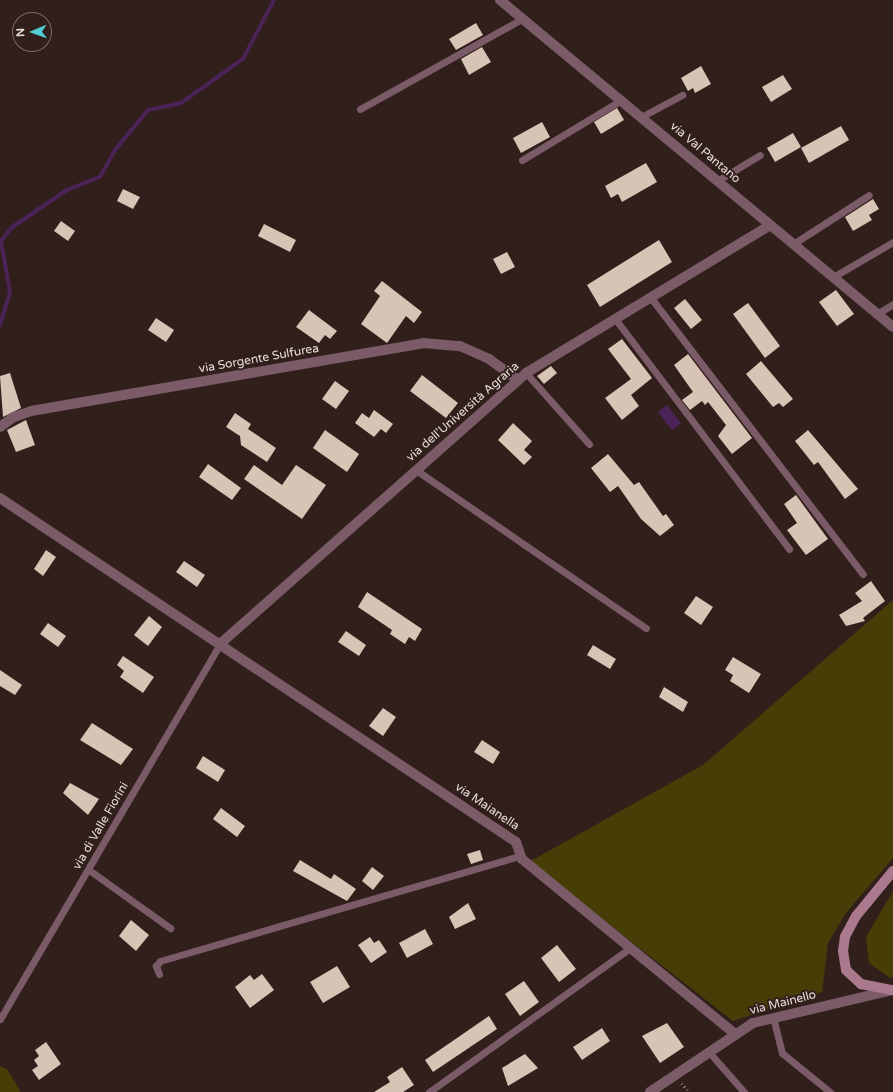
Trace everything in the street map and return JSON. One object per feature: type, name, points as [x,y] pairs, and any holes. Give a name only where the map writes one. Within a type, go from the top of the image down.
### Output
[{"type":"street","name":"via Val Pantano","points":[[500,0],[893,327]]},
{"type":"street","name":"via dell'Università Agraria","points":[[220,644],[522,377],[770,225]]},
{"type":"street","name":"via Sorgente Sulfurea","points":[[0,427],[14,417],[31,411],[423,343],[460,346],[490,359],[522,377]]},
{"type":"street","name":"via Maianella","points":[[0,498],[516,842],[520,856],[734,1032]]},
{"type":"street","points":[[893,871],[856,916],[845,937],[843,951],[846,970],[861,984],[893,990]]},
{"type":"street","name":"via Mainello","points":[[650,1092],[734,1032],[773,1017],[893,990]]},
{"type":"lane","points":[[360,109],[522,18]]},
{"type":"lane","points":[[641,117],[682,96]]},
{"type":"lane","points":[[522,160],[621,100]]},
{"type":"lane","points":[[717,181],[760,155]]},
{"type":"lane","points":[[793,244],[869,195]]},
{"type":"lane","points":[[833,277],[893,242]]},
{"type":"lane","points":[[651,298],[863,574]]},
{"type":"lane","points":[[877,314],[893,304]]},
{"type":"lane","points":[[616,320],[790,549]]},
{"type":"lane","points":[[522,377],[589,444]]},
{"type":"lane","points":[[416,470],[646,628]]},
{"type":"lane","name":"via di Valle Fiorini","points":[[0,1019],[89,870],[220,644]]},
{"type":"lane","points":[[159,974],[156,966],[160,961],[520,856]]},
{"type":"lane","points":[[89,870],[170,928]]},
{"type":"lane","points":[[429,1092],[630,948]]},
{"type":"lane","points":[[773,1017],[782,1053],[830,1092]]},
{"type":"lane","points":[[708,1051],[744,1092]]},
{"type":"shaded area","points":[[667,405],[681,423],[672,430],[658,412]]},
{"type":"shaded area","points":[[893,600],[893,858],[846,913],[828,943],[822,992],[733,1021],[529,862],[703,765]]},
{"type":"shaded area","points":[[893,891],[893,977],[890,978],[869,963],[866,937]]},
{"type":"shaded area","points":[[0,1066],[7,1069],[21,1092],[0,1092]]},
{"type":"building","points":[[476,23],[483,35],[456,50],[449,39]]},
{"type":"building","points":[[482,47],[491,62],[469,75],[461,59]]},
{"type":"building","points":[[701,66],[711,84],[695,93],[693,88],[688,91],[681,78]]},
{"type":"building","points":[[783,75],[792,89],[771,102],[762,87]]},
{"type":"building","points":[[617,108],[624,120],[601,134],[594,122]]},
{"type":"building","points":[[542,122],[550,137],[521,153],[513,138]]},
{"type":"building","points":[[841,126],[849,140],[809,163],[801,148]]},
{"type":"building","points":[[793,133],[801,147],[775,162],[767,148]]},
{"type":"building","points":[[646,163],[657,182],[622,202],[618,194],[611,198],[605,186]]},
{"type":"building","points":[[123,189],[140,197],[133,209],[117,201]]},
{"type":"building","points":[[873,199],[879,209],[869,215],[872,220],[853,231],[845,217]]},
{"type":"building","points":[[61,221],[75,231],[68,241],[54,231]]},
{"type":"building","points":[[264,224],[296,240],[290,252],[258,236]]},
{"type":"building","points":[[659,240],[672,262],[600,307],[587,285]]},
{"type":"building","points":[[507,252],[515,267],[501,274],[493,259]]},
{"type":"building","points":[[382,281],[422,312],[414,323],[406,316],[387,343],[361,324],[380,296],[374,291]]},
{"type":"building","points":[[836,290],[854,314],[837,326],[819,302]]},
{"type":"building","points":[[685,299],[702,320],[691,329],[674,308]]},
{"type":"building","points":[[748,303],[780,346],[765,358],[733,314]]},
{"type":"building","points":[[309,310],[337,331],[330,339],[325,335],[319,343],[296,327]]},
{"type":"building","points":[[156,318],[174,330],[166,342],[148,330]]},
{"type":"building","points":[[622,339],[652,378],[631,395],[639,406],[622,420],[605,398],[631,379],[608,349]]},
{"type":"building","points":[[688,354],[752,438],[732,454],[718,436],[726,425],[708,402],[705,405],[702,401],[690,410],[682,400],[693,392],[674,365]]},
{"type":"building","points":[[761,361],[793,399],[783,407],[779,403],[773,407],[746,374]]},
{"type":"building","points":[[551,366],[557,373],[544,384],[537,376]]},
{"type":"building","points":[[10,373],[21,408],[3,417],[0,376]]},
{"type":"building","points":[[422,375],[458,403],[446,418],[410,391]]},
{"type":"building","points":[[335,381],[349,391],[336,409],[322,399]]},
{"type":"building","points":[[374,410],[393,424],[386,433],[381,429],[374,437],[355,423],[362,413],[369,418]]},
{"type":"building","points":[[235,413],[251,424],[248,429],[276,448],[267,462],[241,445],[240,436],[226,427]]},
{"type":"building","points":[[26,420],[35,445],[16,452],[7,430]]},
{"type":"building","points":[[513,423],[532,441],[524,450],[532,457],[524,465],[498,440]]},
{"type":"building","points":[[325,430],[359,454],[347,472],[313,448]]},
{"type":"building","points":[[808,430],[858,489],[845,499],[818,462],[814,465],[795,441]]},
{"type":"building","points":[[608,454],[634,485],[639,482],[663,516],[666,514],[674,525],[660,536],[641,519],[618,486],[610,492],[591,468]]},
{"type":"building","points":[[208,464],[241,488],[232,500],[199,477]]},
{"type":"building","points":[[254,465],[282,485],[296,465],[326,485],[302,519],[244,479]]},
{"type":"building","points":[[796,495],[828,539],[806,555],[787,530],[797,523],[784,504]]},
{"type":"building","points":[[46,550],[56,557],[43,576],[34,569]]},
{"type":"building","points":[[184,561],[205,575],[197,587],[176,572]]},
{"type":"building","points":[[871,581],[885,601],[863,618],[865,621],[846,626],[839,615],[862,601],[855,593]]},
{"type":"building","points":[[367,592],[422,629],[415,641],[409,637],[405,644],[390,634],[392,630],[358,607]]},
{"type":"building","points":[[696,596],[713,607],[701,625],[684,613]]},
{"type":"building","points":[[149,616],[162,627],[148,646],[134,635]]},
{"type":"building","points":[[48,623],[66,636],[58,647],[40,634]]},
{"type":"building","points":[[346,631],[366,645],[359,656],[338,642]]},
{"type":"building","points":[[593,645],[616,659],[610,669],[587,655]]},
{"type":"building","points":[[123,656],[154,677],[143,693],[120,677],[124,671],[117,665]]},
{"type":"building","points":[[733,657],[761,674],[749,693],[730,681],[733,675],[725,670]]},
{"type":"building","points":[[0,670],[22,685],[15,695],[0,686]]},
{"type":"building","points":[[664,687],[688,702],[683,712],[659,697]]},
{"type":"building","points":[[383,708],[396,717],[383,736],[369,726]]},
{"type":"building","points":[[92,723],[133,749],[121,765],[80,740]]},
{"type":"building","points":[[482,740],[500,752],[493,764],[474,752]]},
{"type":"building","points":[[203,756],[225,770],[218,782],[196,768]]},
{"type":"building","points":[[70,783],[99,799],[88,815],[63,793]]},
{"type":"building","points":[[221,808],[245,826],[237,837],[213,819]]},
{"type":"building","points":[[480,850],[483,860],[471,864],[467,854]]},
{"type":"building","points":[[300,860],[331,879],[334,874],[356,889],[347,901],[293,871]]},
{"type":"building","points":[[372,867],[384,876],[373,890],[362,881]]},
{"type":"building","points":[[468,903],[476,919],[455,929],[449,917]]},
{"type":"building","points":[[131,920],[149,935],[136,951],[119,936]]},
{"type":"building","points":[[425,929],[433,944],[407,958],[399,943]]},
{"type":"building","points":[[370,937],[374,943],[379,940],[387,952],[371,963],[358,945]]},
{"type":"building","points":[[557,945],[576,969],[559,982],[541,958]]},
{"type":"building","points":[[337,966],[350,987],[323,1003],[310,982]]},
{"type":"building","points":[[262,974],[274,990],[250,1008],[235,987],[250,975],[254,980]]},
{"type":"building","points":[[524,981],[539,1002],[520,1016],[505,994]]},
{"type":"building","points":[[489,1016],[497,1029],[433,1072],[425,1060]]},
{"type":"building","points":[[667,1023],[684,1047],[660,1063],[642,1036]]},
{"type":"building","points":[[602,1028],[610,1041],[582,1060],[573,1047]]},
{"type":"building","points":[[46,1042],[61,1064],[39,1080],[32,1070],[38,1066],[34,1060],[39,1056],[35,1050]]},
{"type":"building","points":[[525,1054],[538,1068],[508,1086],[502,1068]]},
{"type":"building","points":[[402,1067],[414,1085],[403,1092],[374,1092],[390,1082],[387,1077]]},
{"type":"waterway","points":[[0,325],[10,292],[1,241],[11,228],[67,190],[100,177],[115,150],[148,110],[181,103],[243,59],[274,0]]}]
